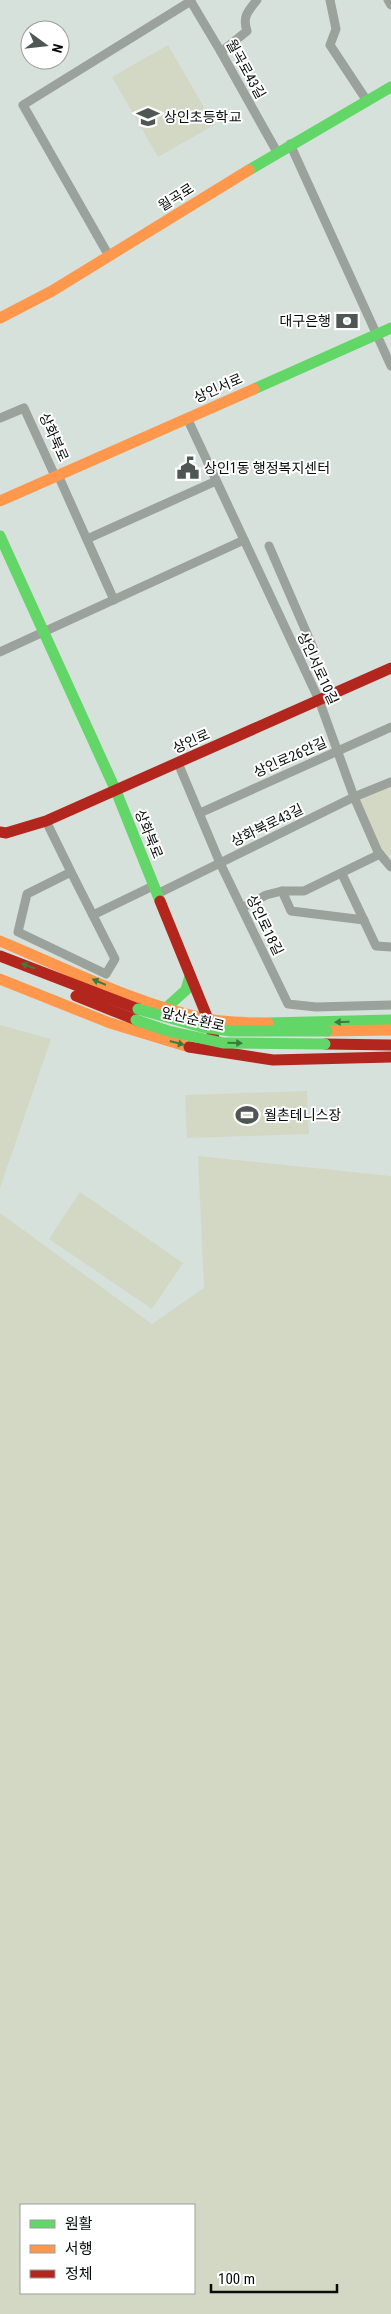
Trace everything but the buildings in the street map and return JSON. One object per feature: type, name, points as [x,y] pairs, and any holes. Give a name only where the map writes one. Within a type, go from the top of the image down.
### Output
[{"type":"main road","name":"월곡로","points":[[0,318],[52,291],[290,144],[391,87]]},
{"type":"main road","name":"상인서로","points":[[0,501],[391,328]]},
{"type":"main road","name":"상화북로","points":[[0,536],[116,791],[208,1019],[218,1051]]},
{"type":"main road","name":"상인로","points":[[0,832],[6,833],[46,821],[391,668]]},
{"type":"main road","points":[[0,941],[161,1006],[208,1019],[270,1024],[391,1020]]},
{"type":"main road","name":"앞산순환로","points":[[0,956],[138,1008],[202,1027],[231,1031],[391,1030]]},
{"type":"main road","name":"앞산순환로","points":[[0,965],[136,1020],[168,1031],[223,1043],[391,1045]]},
{"type":"main road","points":[[141,1033],[149,1030],[156,1022],[161,1006],[186,990],[190,976]]},
{"type":"main road","points":[[0,979],[110,1024],[194,1048],[273,1060],[391,1057]]},
{"type":"street","points":[[222,52],[247,31],[244,22],[247,12],[257,0]]},
{"type":"street","points":[[330,0],[336,29],[330,45],[367,101]]},
{"type":"street","points":[[388,0],[391,5]]},
{"type":"street","points":[[109,256],[23,106],[190,1]]},
{"type":"street","name":"월곡로43길","points":[[190,1],[222,52],[277,152]]},
{"type":"street","points":[[290,144],[391,366]]},
{"type":"street","name":"상화북로","points":[[0,418],[24,408],[56,476]]},
{"type":"street","name":"상인서로10길","points":[[187,418],[319,700],[354,797],[391,867]]},
{"type":"street","points":[[56,476],[114,600]]},
{"type":"street","points":[[87,539],[216,481]]},
{"type":"street","points":[[0,652],[244,540]]},
{"type":"street","points":[[269,546],[314,650]]},
{"type":"street","name":"상인로26안길","points":[[200,813],[391,727]]},
{"type":"street","name":"상인로18길","points":[[178,763],[220,863],[288,1004],[316,1007],[391,1006]]},
{"type":"street","name":"상화북로43길","points":[[93,916],[220,863],[354,797],[391,782]]},
{"type":"street","points":[[46,821],[115,959],[106,974],[18,932],[27,894],[71,872]]},
{"type":"street","points":[[242,908],[266,895],[282,891],[304,892],[385,856]]},
{"type":"street","points":[[342,874],[376,946],[391,947]]},
{"type":"street","points":[[282,891],[291,911],[364,920]]},
{"type":"green space","points":[[168,45],[214,125],[158,157],[112,77]]},
{"type":"green space","points":[[391,782],[391,854],[384,860],[354,797]]},
{"type":"green space","points":[[0,1025],[51,1039],[0,1188]]},
{"type":"green space","name":"월촌테니스장","points":[[307,1091],[309,1134],[187,1138],[185,1095]]},
{"type":"green space","points":[[198,1156],[391,1176],[391,2314],[0,2314],[0,1213],[152,1324],[204,1288]]},
{"type":"green space","points":[[80,1192],[183,1263],[152,1309],[49,1239]]},
{"type":"traffic: fast","points":[[249,170],[391,87]]},
{"type":"traffic: fast","points":[[254,389],[391,328]]},
{"type":"traffic: fast","points":[[0,536],[116,791],[160,901]]},
{"type":"traffic: fast","points":[[166,1008],[186,990],[190,976]]},
{"type":"traffic: fast","points":[[138,1009],[202,1027],[231,1031],[327,1031]]},
{"type":"traffic: fast","points":[[136,1020],[168,1031],[223,1043],[325,1044]]},
{"type":"traffic: fast","points":[[268,1023],[391,1020]]},
{"type":"traffic: slow","points":[[0,318],[52,291],[249,170]]},
{"type":"traffic: slow","points":[[0,501],[254,389]]},
{"type":"traffic: slow","points":[[0,941],[102,985],[180,1012],[207,1019],[268,1023]]},
{"type":"traffic: slow","points":[[0,979],[110,1023],[189,1047]]},
{"type":"traffic: slow","points":[[327,1031],[391,1030]]},
{"type":"traffic: jam","points":[[0,832],[6,833],[46,821],[391,668]]},
{"type":"traffic: jam","points":[[160,901],[208,1019],[218,1051]]},
{"type":"traffic: jam","points":[[0,956],[138,1009]]},
{"type":"traffic: jam","points":[[76,996],[136,1020]]},
{"type":"traffic: jam","points":[[325,1044],[391,1045]]},
{"type":"traffic: jam","points":[[189,1047],[273,1060],[391,1057]]},
{"type":"place","name":"상인초등학교","points":[[148,117]]},
{"type":"place","name":"대구은행","points":[[347,321]]},
{"type":"place","name":"상인1동 행정복지센터","points":[[188,468]]},
{"type":"place","name":"월촌테니스장","points":[[247,1115]]}]
